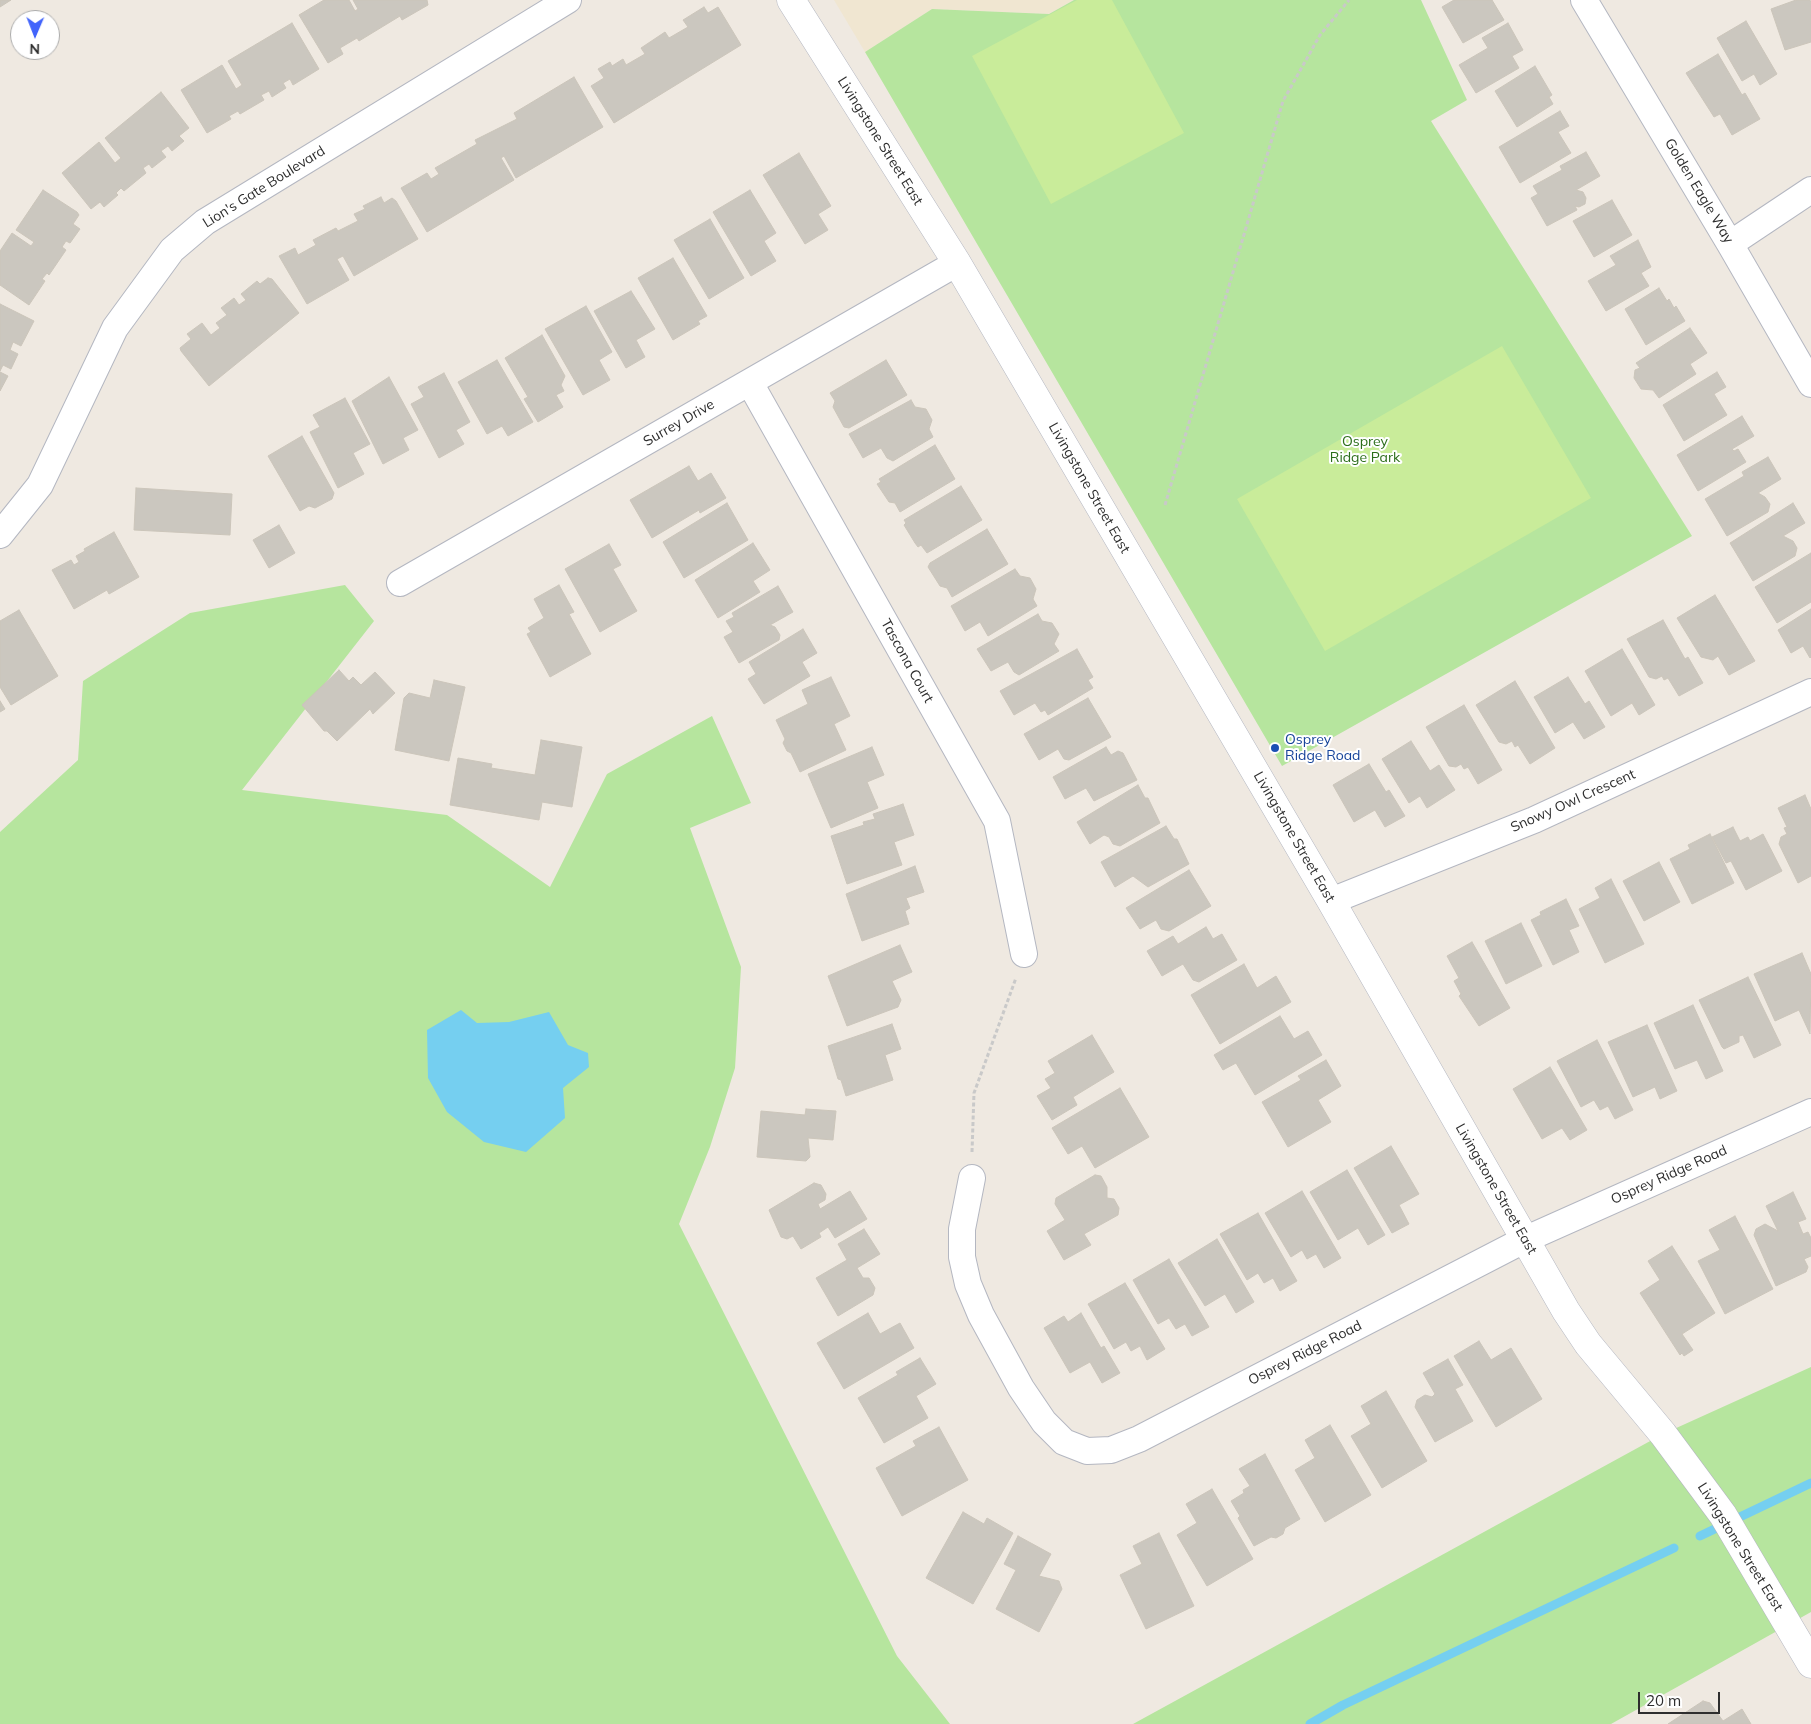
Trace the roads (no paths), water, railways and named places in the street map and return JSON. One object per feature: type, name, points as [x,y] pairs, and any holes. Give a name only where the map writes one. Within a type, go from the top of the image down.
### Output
[{"type":"street","name":"Lion's Gate Boulevard","points":[[0,535],[40,485],[115,328],[172,250],[205,222],[568,0]]},
{"type":"street","name":"Livingstone Street East","points":[[791,0],[957,263],[1331,900],[1524,1240],[1588,1344],[1663,1434],[1723,1515],[1811,1664]]},
{"type":"street","name":"Golden Eagle Way","points":[[1584,0],[1730,244],[1811,384]]},
{"type":"street","points":[[1730,244],[1811,190]]},
{"type":"street","name":"Surrey Drive","points":[[400,582],[957,263]]},
{"type":"street","name":"Tascona Court","points":[[750,383],[998,821],[1024,954]]},
{"type":"street","name":"Snowy Owl Crescent","points":[[1331,900],[1534,820],[1811,692]]},
{"type":"street","name":"Osprey Ridge Road","points":[[972,1178],[962,1229],[962,1257],[968,1284],[981,1315],[1021,1388],[1044,1422],[1064,1442],[1087,1451],[1112,1450],[1139,1439],[1524,1240],[1811,1112]]},
{"type":"water","points":[[461,1010],[477,1023],[509,1022],[549,1012],[568,1045],[588,1053],[589,1067],[563,1088],[565,1118],[526,1152],[484,1142],[447,1112],[428,1078],[427,1030]]},
{"type":"waterway","points":[[1700,1536],[1811,1483]]},
{"type":"waterway","points":[[1310,1724],[1343,1705],[1674,1548]]},
{"type":"place","name":"Osprey Ridge Road","points":[[1275,748]]},
{"type":"park label","name":"Osprey Ridge Park","points":[[1365,450]]}]
